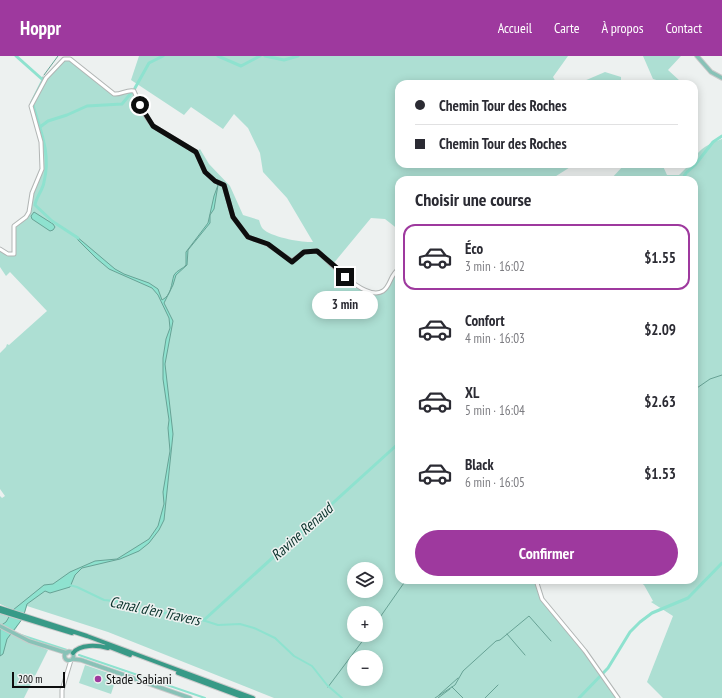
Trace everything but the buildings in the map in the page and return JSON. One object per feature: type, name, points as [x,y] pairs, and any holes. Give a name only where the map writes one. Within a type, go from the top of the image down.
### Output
[{"type":"highway","points":[[0,608],[245,698]]},
{"type":"highway","points":[[2,612],[87,636],[253,698]]},
{"type":"highway","points":[[72,658],[79,649],[93,646],[117,650]]},
{"type":"main road","points":[[697,56],[711,72],[722,78]]},
{"type":"main road","points":[[0,626],[17,635],[66,654],[72,658],[190,698]]},
{"type":"main road","points":[[66,654],[72,658]]},
{"type":"street","points":[[0,249],[8,254],[14,254],[14,226],[26,217],[29,212],[32,193],[42,169],[42,149],[31,107],[46,78],[64,59],[70,59],[114,94],[133,90],[143,112],[153,126],[196,152],[205,172],[215,181],[224,185],[233,217],[248,237],[268,244],[292,262],[304,252],[317,251],[345,277],[371,293],[377,293],[387,287],[395,272]]},
{"type":"street","points":[[537,584],[542,599],[585,651],[601,676],[618,698]]},
{"type":"street","points":[[62,698],[61,692],[72,658]]},
{"type":"shaded area","points":[[139,56],[568,56],[553,77],[555,80],[395,80],[395,168],[569,168],[556,176],[395,176],[395,227],[385,219],[371,218],[333,264],[347,278],[358,286],[377,293],[388,284],[395,273],[395,584],[537,584],[541,596],[585,651],[617,698],[274,698],[108,632],[27,606],[21,621],[12,635],[48,650],[24,698],[0,698],[0,626],[2,624],[0,624],[0,613],[9,616],[13,610],[0,604],[0,496],[2,498],[5,496],[0,489],[0,353],[7,344],[9,345],[47,311],[10,272],[6,276],[0,267],[0,249],[5,253],[14,254],[14,226],[24,218],[28,211],[33,190],[41,170],[43,156],[42,148],[31,107],[46,78],[67,58],[114,94],[133,91],[143,112],[153,126],[196,152],[200,149],[209,164],[230,186],[243,215],[259,220],[263,229],[273,235],[313,242],[287,198],[263,172],[260,153],[248,128],[234,114],[223,129],[191,107],[184,115],[131,80]]},
{"type":"shaded area","points":[[643,56],[681,56],[668,70],[679,80],[653,79]]},
{"type":"shaded area","points":[[605,72],[621,77],[621,80],[586,80]]},
{"type":"shaded area","points":[[722,139],[722,698],[663,698],[647,682],[673,616],[651,602],[653,601],[643,584],[698,584],[698,176],[614,176],[621,168],[664,168],[667,175],[679,175],[686,168],[698,168],[698,154],[708,145]]},
{"type":"shaded area","points":[[218,185],[214,209],[210,215],[210,223],[188,250],[187,265],[176,275],[170,292],[174,275],[186,265],[186,252],[208,223],[214,196]]},
{"type":"shaded area","points":[[34,212],[53,224],[55,227],[53,230],[50,231],[32,219],[31,216]]},
{"type":"shaded area","points":[[76,236],[115,269],[149,283],[158,289],[162,300],[168,295],[164,303],[173,321],[165,364],[173,434],[164,520],[159,530],[149,543],[139,551],[120,559],[82,568],[75,575],[70,587],[50,593],[45,591],[27,604],[23,618],[7,639],[3,654],[0,656],[0,626],[6,622],[13,610],[44,585],[53,584],[70,572],[95,561],[117,559],[149,539],[158,526],[164,504],[163,492],[170,451],[168,428],[169,420],[163,379],[163,358],[166,339],[170,328],[169,318],[158,295],[152,288],[109,269],[78,240]]},
{"type":"shaded area","name":"Stade Sabiani","points":[[85,665],[117,676],[111,694],[79,683]]},
{"type":"waterway","points":[[16,56],[43,80],[32,102]]},
{"type":"waterway","points":[[44,75],[58,56]]},
{"type":"waterway","points":[[135,88],[149,63],[163,56]]},
{"type":"waterway","points":[[218,56],[241,66],[260,56]]},
{"type":"waterway","points":[[265,56],[284,60],[298,56]]},
{"type":"waterway","points":[[40,127],[48,121],[67,115],[87,106],[122,104],[132,92]]},
{"type":"waterway","points":[[33,105],[46,152],[46,172],[43,185],[35,205],[52,221],[78,238]]},
{"type":"waterway","name":"Ravine Renaud","points":[[698,161],[713,142],[722,136]]},
{"type":"waterway","name":"Ravine Renaud","points":[[684,176],[692,168]]},
{"type":"waterway","points":[[698,387],[710,379],[722,375]]},
{"type":"waterway","name":"Ravine Renaud","points":[[204,620],[395,447]]},
{"type":"waterway","points":[[579,698],[608,668],[630,632],[640,622],[652,613],[688,598],[722,563]]},
{"type":"waterway","points":[[383,613],[403,584]]},
{"type":"waterway","name":"Canal d'en Travers","points":[[69,585],[77,587],[104,600],[125,602],[141,611],[156,610],[168,614],[196,618],[218,625],[240,624],[254,628],[275,638],[294,656],[312,666],[327,685],[342,698]]},
{"type":"waterway","points":[[435,698],[455,685],[463,671],[496,641],[500,640],[529,616],[551,641]]},
{"type":"waterway","points":[[18,634],[70,651]]},
{"type":"waterway","points":[[507,634],[525,655]]},
{"type":"waterway","points":[[328,687],[362,642]]},
{"type":"waterway","points":[[79,655],[205,698]]},
{"type":"waterway","points":[[439,695],[458,678]]},
{"type":"waterway","points":[[485,698],[498,685]]},
{"type":"waterway","points":[[452,687],[463,698]]},
{"type":"waterway","points":[[438,698],[450,689]]},
{"type":"place","name":"Stade Sabiani","points":[[98,679]]},
{"type":"route","points":[[140,105],[153,126],[196,152],[199,155],[202,168],[205,172],[215,181],[224,185],[234,220],[248,237],[268,244],[292,262],[304,252],[314,250],[317,251],[345,277]]}]
